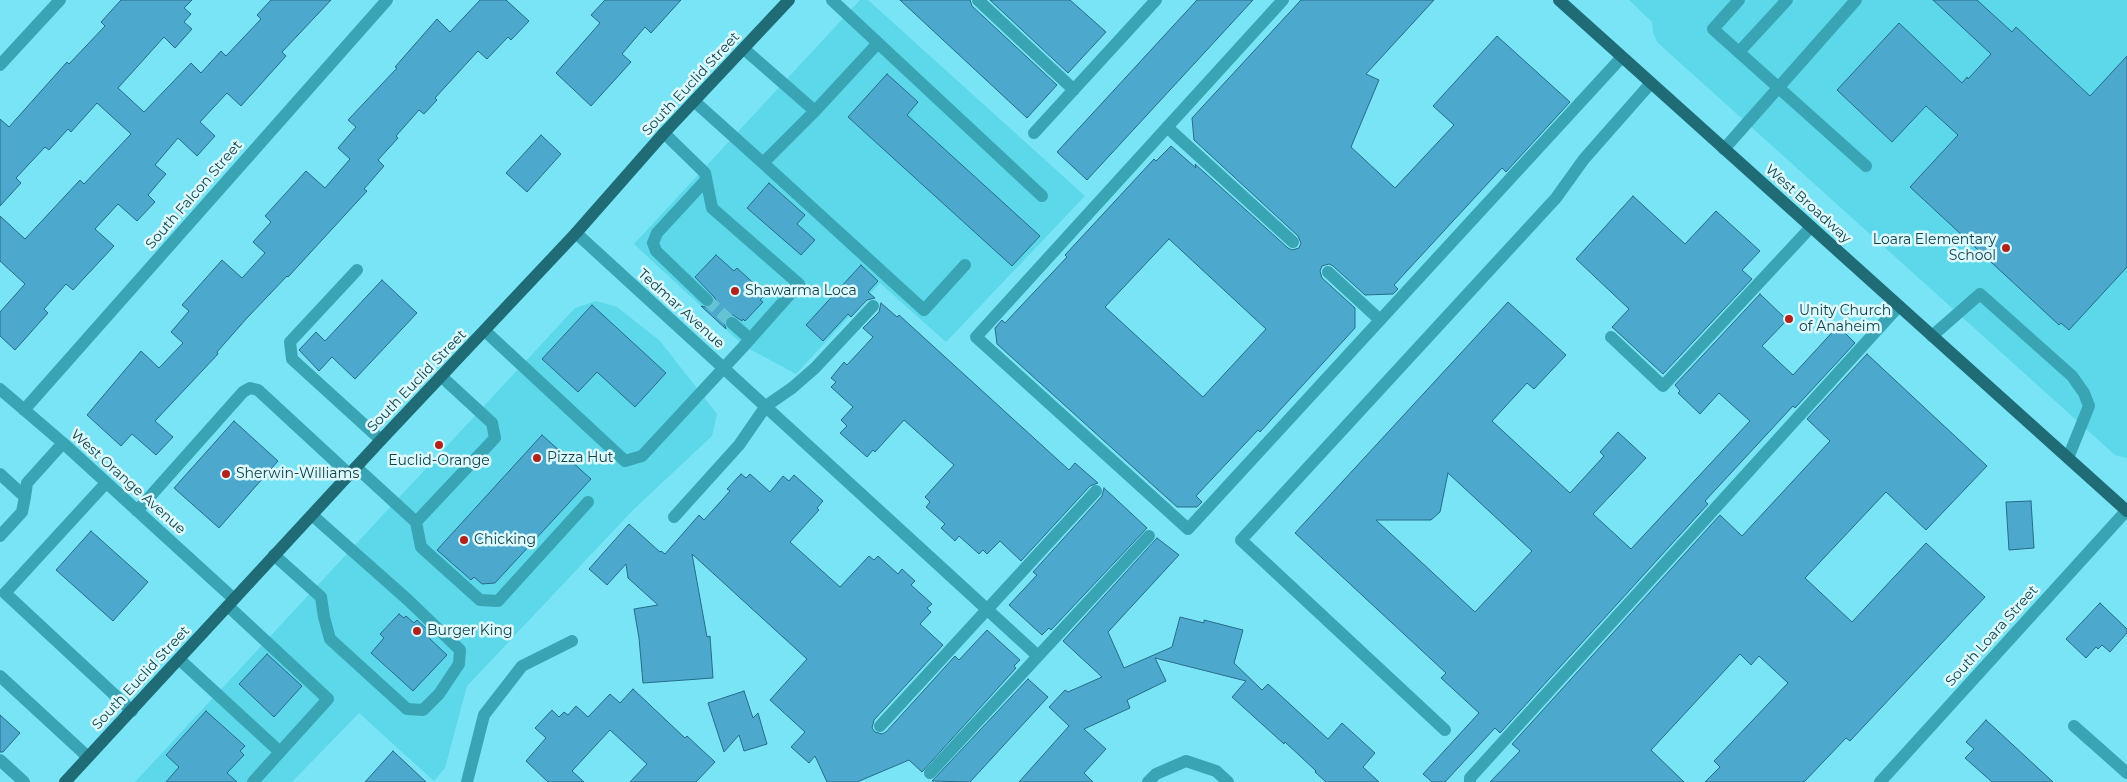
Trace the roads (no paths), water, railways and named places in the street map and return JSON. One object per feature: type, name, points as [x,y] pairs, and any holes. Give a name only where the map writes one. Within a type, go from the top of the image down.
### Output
[{"type":"main road","name":"South Euclid Street","points":[[65,782],[312,514],[576,233],[664,133],[789,0]]},
{"type":"main road","name":"West Broadway","points":[[1559,0],[2127,511]]},
{"type":"street","points":[[0,65],[60,0]]},
{"type":"street","name":"South Falcon Street","points":[[24,410],[387,0]]},
{"type":"street","points":[[832,0],[1042,196]]},
{"type":"street","points":[[978,0],[1074,90]]},
{"type":"street","points":[[1034,133],[1156,0]]},
{"type":"street","points":[[1283,0],[976,337],[1188,529],[1622,57]]},
{"type":"street","points":[[1739,0],[1713,29],[1866,166]]},
{"type":"street","points":[[1739,52],[1787,0]]},
{"type":"street","points":[[1724,149],[1856,0]]},
{"type":"street","points":[[762,163],[815,111],[878,43]]},
{"type":"street","points":[[744,49],[815,111]]},
{"type":"street","points":[[1444,730],[1241,540],[1556,198],[1584,159],[1651,83]]},
{"type":"street","points":[[694,101],[924,310],[964,266]]},
{"type":"street","points":[[1167,127],[1293,242]]},
{"type":"street","points":[[485,331],[625,461],[642,456],[724,368],[799,284],[712,208],[705,173],[664,133]]},
{"type":"street","points":[[706,180],[657,232],[653,243],[656,251],[707,300]]},
{"type":"street","points":[[1610,337],[1663,386],[1812,227]]},
{"type":"street","name":"Tedmar Avenue","points":[[576,233],[1038,656]]},
{"type":"street","points":[[357,270],[290,342],[292,359],[381,440]]},
{"type":"street","points":[[1328,272],[1380,320]]},
{"type":"street","points":[[1932,336],[1980,294],[2072,376],[2084,393],[2088,406],[2068,458]]},
{"type":"street","points":[[674,517],[740,445],[766,406],[792,388],[814,368],[873,306]]},
{"type":"street","points":[[1470,782],[1470,778],[1899,306]]},
{"type":"street","points":[[732,323],[750,339]]},
{"type":"street","points":[[416,522],[495,438],[492,423],[442,377]]},
{"type":"street","points":[[137,511],[243,392],[250,388],[258,390],[416,522],[421,547],[480,600],[498,601],[588,502]]},
{"type":"street","name":"West Orange Avenue","points":[[0,389],[63,443],[137,511],[328,699],[280,752]]},
{"type":"street","points":[[0,536],[22,512],[27,483],[63,443]]},
{"type":"street","points":[[0,474],[25,497]]},
{"type":"street","points":[[106,482],[5,593],[132,711]]},
{"type":"street","points":[[880,726],[1096,491]]},
{"type":"street","name":"South Loara Street","points":[[1880,782],[2127,511]]},
{"type":"street","points":[[274,555],[321,597],[330,639],[407,709],[423,710],[439,694],[459,664],[460,650],[408,600],[312,514]]},
{"type":"street","points":[[930,773],[1149,536]]},
{"type":"street","points":[[467,782],[484,715],[522,666],[572,641]]},
{"type":"street","points":[[179,659],[280,752],[253,782]]},
{"type":"street","points":[[0,676],[88,757]]},
{"type":"street","points":[[2074,726],[2127,773]]},
{"type":"street","points":[[0,760],[24,782]]},
{"type":"street","points":[[1148,782],[1156,774],[1186,761],[1216,770],[1228,782]]},
{"type":"tunnel","points":[[707,300],[732,323]]},
{"type":"place","name":"Loara Elementary School","points":[[2006,248]]},
{"type":"place","name":"Shawarma Loca","points":[[735,291]]},
{"type":"place","name":"Unity Church of Anaheim","points":[[1789,319]]},
{"type":"place","name":"Euclid-Orange","points":[[439,445]]},
{"type":"place","name":"Pizza Hut","points":[[537,458]]},
{"type":"place","name":"Sherwin-Williams","points":[[226,474]]},
{"type":"place","name":"Chicking","points":[[464,540]]},
{"type":"place","name":"Burger King","points":[[417,631]]}]
